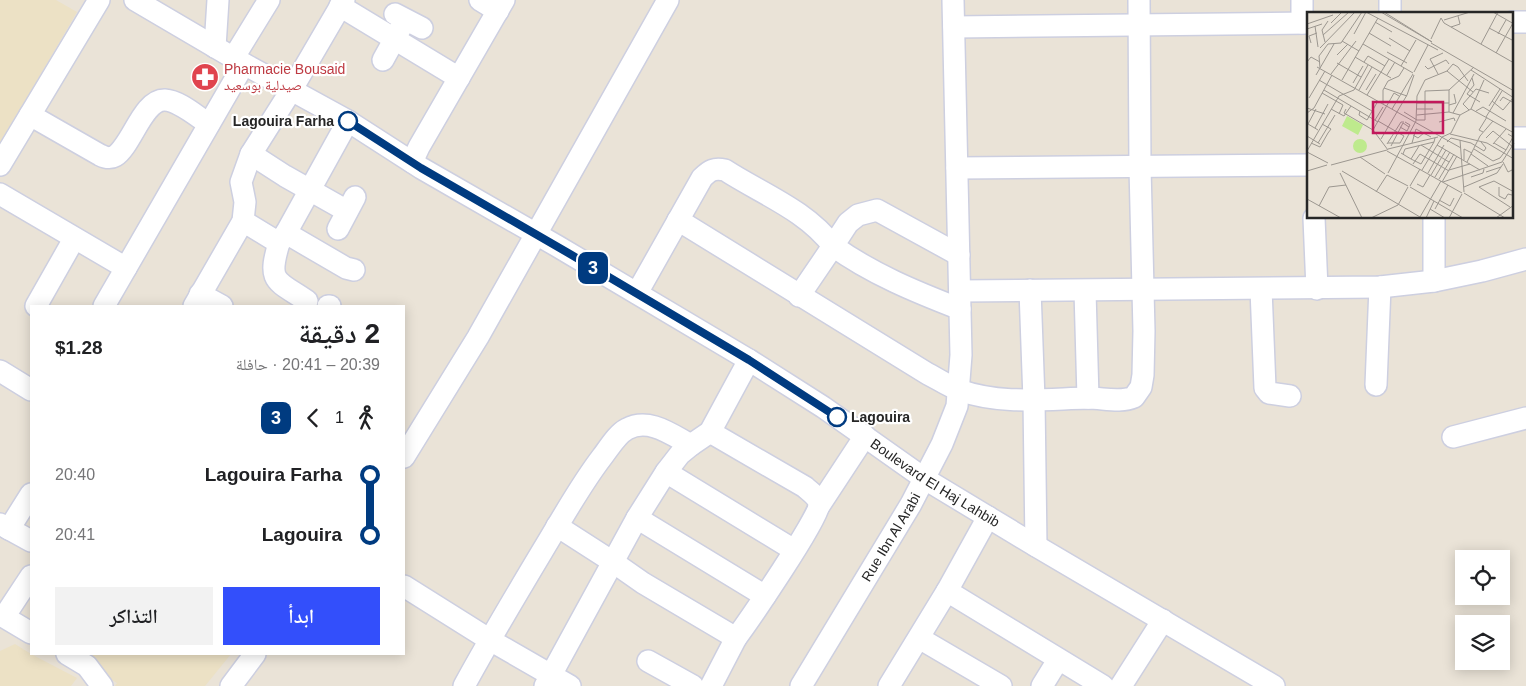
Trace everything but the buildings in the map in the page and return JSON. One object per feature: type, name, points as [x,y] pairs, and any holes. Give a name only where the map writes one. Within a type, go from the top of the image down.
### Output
[{"type":"street","points":[[0,165],[99,0]]},
{"type":"street","name":"Boulevard El Haj Lahbib","points":[[135,0],[239,61],[348,121],[412,162],[749,360],[823,407],[925,479],[1274,686]]},
{"type":"street","points":[[216,47],[218,0]]},
{"type":"street","points":[[105,305],[209,124],[269,0]]},
{"type":"street","points":[[405,455],[478,337],[668,0]]},
{"type":"street","name":"Rue Ibn Al Arabi","points":[[801,686],[925,479],[952,420],[959,390],[961,355],[954,0]]},
{"type":"street","points":[[678,220],[799,296],[928,374],[959,390],[993,397],[1034,400],[1130,399],[1134,397],[1141,387],[1143,376],[1144,290],[1140,167],[1139,0]]},
{"type":"street","points":[[954,27],[1305,23],[1302,0]]},
{"type":"street","points":[[218,305],[197,300],[242,222],[245,202],[241,182],[251,154],[292,89],[342,3],[395,40],[459,78]]},
{"type":"street","points":[[412,162],[418,147],[459,78],[494,4]]},
{"type":"street","points":[[383,61],[407,21]]},
{"type":"street","points":[[30,115],[100,155],[110,158],[115,156],[130,138],[146,111],[156,102],[164,100],[173,102],[209,124]]},
{"type":"street","points":[[310,305],[276,279],[273,264],[282,238],[348,121]]},
{"type":"street","points":[[251,154],[310,190],[351,204],[338,230]]},
{"type":"street","points":[[957,168],[1307,165]]},
{"type":"street","points":[[637,294],[702,178],[712,170],[717,169],[725,170],[803,217],[818,228],[833,246],[863,266],[900,285],[960,300],[1030,290],[1380,287],[1434,281],[1526,259]]},
{"type":"street","points":[[0,194],[126,268]]},
{"type":"street","points":[[799,296],[848,223],[858,215],[877,210],[959,256]]},
{"type":"street","points":[[1314,219],[1317,289]]},
{"type":"street","points":[[1434,219],[1434,281]]},
{"type":"street","points":[[242,222],[354,270]]},
{"type":"street","points":[[37,305],[74,239]]},
{"type":"street","points":[[1376,385],[1380,287]]},
{"type":"street","points":[[1261,289],[1265,388],[1269,394],[1290,396]]},
{"type":"street","points":[[1030,290],[1036,546]]},
{"type":"street","points":[[1086,291],[1088,398]]},
{"type":"street","points":[[548,680],[637,518],[666,472],[680,454],[710,432],[749,360]]},
{"type":"street","points":[[0,371],[30,389]]},
{"type":"street","points":[[1453,437],[1526,418]]},
{"type":"street","points":[[464,686],[557,526],[591,471],[615,440],[626,429],[643,424],[661,429],[691,445]]},
{"type":"street","points":[[710,432],[805,487],[816,497],[819,506]]},
{"type":"street","points":[[711,686],[736,638],[765,596],[819,506],[865,436]]},
{"type":"street","points":[[666,472],[794,550]]},
{"type":"street","points":[[30,495],[4,527],[30,540]]},
{"type":"street","points":[[896,684],[919,638],[988,517]]},
{"type":"street","points":[[637,518],[765,596]]},
{"type":"street","points":[[557,526],[643,583],[736,638]]},
{"type":"street","points":[[30,577],[2,616],[30,632]]},
{"type":"street","points":[[405,587],[490,640],[548,680],[570,686]]},
{"type":"street","points":[[947,590],[1103,686]]},
{"type":"street","points":[[1121,686],[1163,620]]},
{"type":"street","points":[[919,638],[1001,686]]},
{"type":"street","points":[[69,655],[87,666],[102,686]]},
{"type":"street","points":[[231,686],[254,655]]},
{"type":"street","points":[[648,660],[693,686]]},
{"type":"street","points":[[1042,686],[1058,660]]},
{"type":"shaded area","points":[[0,0],[56,0],[77,12],[0,144]]},
{"type":"shaded area","points":[[15,644],[30,655],[77,678],[71,686],[0,686],[0,651]]},
{"type":"shaded area","points":[[72,655],[230,655],[205,686],[115,686],[117,683]]},
{"type":"bus line","name":"3","points":[[348,121],[421,168],[749,360],[837,417]]},
{"type":"place","name":"Pharmacie Bousaid صيدلية بوسعيد","points":[[205,77]]},
{"type":"place","name":"Lagouira Farha","points":[[348,121]]},
{"type":"place","name":"Lagouira","points":[[837,417]]}]
